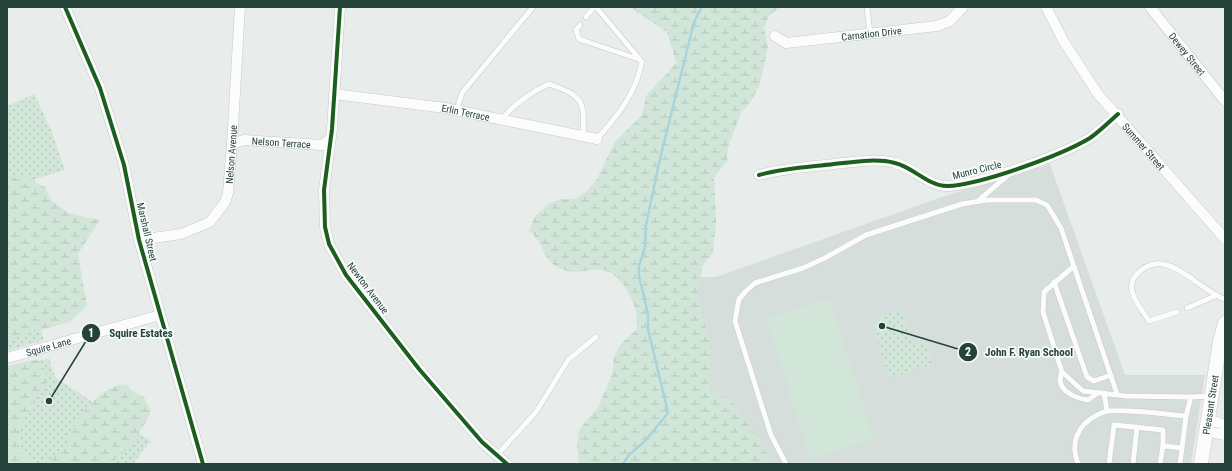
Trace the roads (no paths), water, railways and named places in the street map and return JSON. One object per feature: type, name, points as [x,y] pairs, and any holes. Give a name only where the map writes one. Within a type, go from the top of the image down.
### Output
[{"type":"main road","name":"Pleasant Street","points":[[1201,464],[1220,341],[1225,323]]},
{"type":"street","name":"Marshall Street","points":[[65,7],[100,88],[122,158],[139,240],[203,464]]},
{"type":"street","name":"Nelson Avenue","points":[[139,240],[181,234],[210,222],[225,202],[228,193],[232,144],[240,7]]},
{"type":"street","name":"Newton Avenue","points":[[340,7],[332,129],[324,206],[325,227],[329,244],[346,275],[419,369],[482,442],[507,464]]},
{"type":"street","name":"Carnation Drive","points":[[775,36],[786,43],[870,35],[937,26],[950,21],[963,7]]},
{"type":"street","name":"Summer Street","points":[[1046,7],[1080,69],[1098,94],[1118,114],[1225,239]]},
{"type":"street","name":"Dewey Street","points":[[1150,7],[1225,101]]},
{"type":"street","name":"Erlin Terrace","points":[[334,94],[398,101],[456,110],[597,139]]},
{"type":"street","name":"Munro Circle","points":[[759,175],[807,166],[883,161],[895,163],[946,186],[986,178],[1060,152],[1091,137],[1118,114]]},
{"type":"street","name":"Nelson Terrace","points":[[232,144],[244,140],[267,140],[322,145],[330,139]]},
{"type":"street","name":"Squire Lane","points":[[7,358],[160,315]]},
{"type":"street","points":[[1207,425],[1225,425]]},
{"type":"street","points":[[1207,425],[1225,435]]},
{"type":"lane","points":[[456,110],[462,93],[533,7]]},
{"type":"lane","points":[[586,17],[595,7],[642,62],[639,77],[620,113],[597,139]]},
{"type":"lane","points":[[867,7],[870,35]]},
{"type":"lane","points":[[580,25],[576,30],[579,39],[639,59]]},
{"type":"lane","points":[[502,119],[512,108],[538,88],[549,84],[576,95],[582,103],[584,118],[583,135]]},
{"type":"lane","points":[[977,201],[1015,169]]},
{"type":"lane","points":[[786,464],[771,435],[735,321],[739,299],[755,283],[803,268],[866,236],[962,204],[977,201],[1014,199],[1036,200],[1047,205],[1061,228],[1117,394]]},
{"type":"lane","points":[[1177,312],[1149,321],[1134,298],[1131,289],[1133,278],[1140,270],[1153,264],[1166,264],[1184,272],[1215,296],[1225,299]]},
{"type":"lane","points":[[1074,266],[1044,292],[1043,312],[1062,372],[1083,391],[1191,397],[1211,396]]},
{"type":"lane","points":[[1054,282],[1088,377],[1094,381],[1111,375]]},
{"type":"lane","points":[[1187,308],[1215,296]]},
{"type":"lane","points":[[497,455],[536,412],[568,360],[596,338]]},
{"type":"lane","points":[[1062,372],[1060,383],[1068,393],[1077,399],[1088,400],[1098,393]]},
{"type":"lane","points":[[1104,393],[1107,411]]},
{"type":"lane","points":[[1180,464],[1186,416],[1191,397]]},
{"type":"lane","points":[[1078,464],[1074,452],[1074,445],[1080,429],[1089,419],[1107,411],[1186,416]]},
{"type":"lane","points":[[1109,464],[1114,425],[1163,430],[1163,446],[1160,464]]},
{"type":"lane","points":[[1132,464],[1137,427]]},
{"type":"lane","points":[[1163,446],[1182,448]]},
{"type":"waterway","points":[[623,464],[629,455],[645,441],[668,413],[648,329],[648,314],[639,276],[639,266],[645,247],[646,225],[659,163],[694,22],[702,7]]},
{"type":"place","name":"John F. Ryan School","points":[[882,326]]},
{"type":"place","name":"Squire Estates","points":[[49,401]]}]
